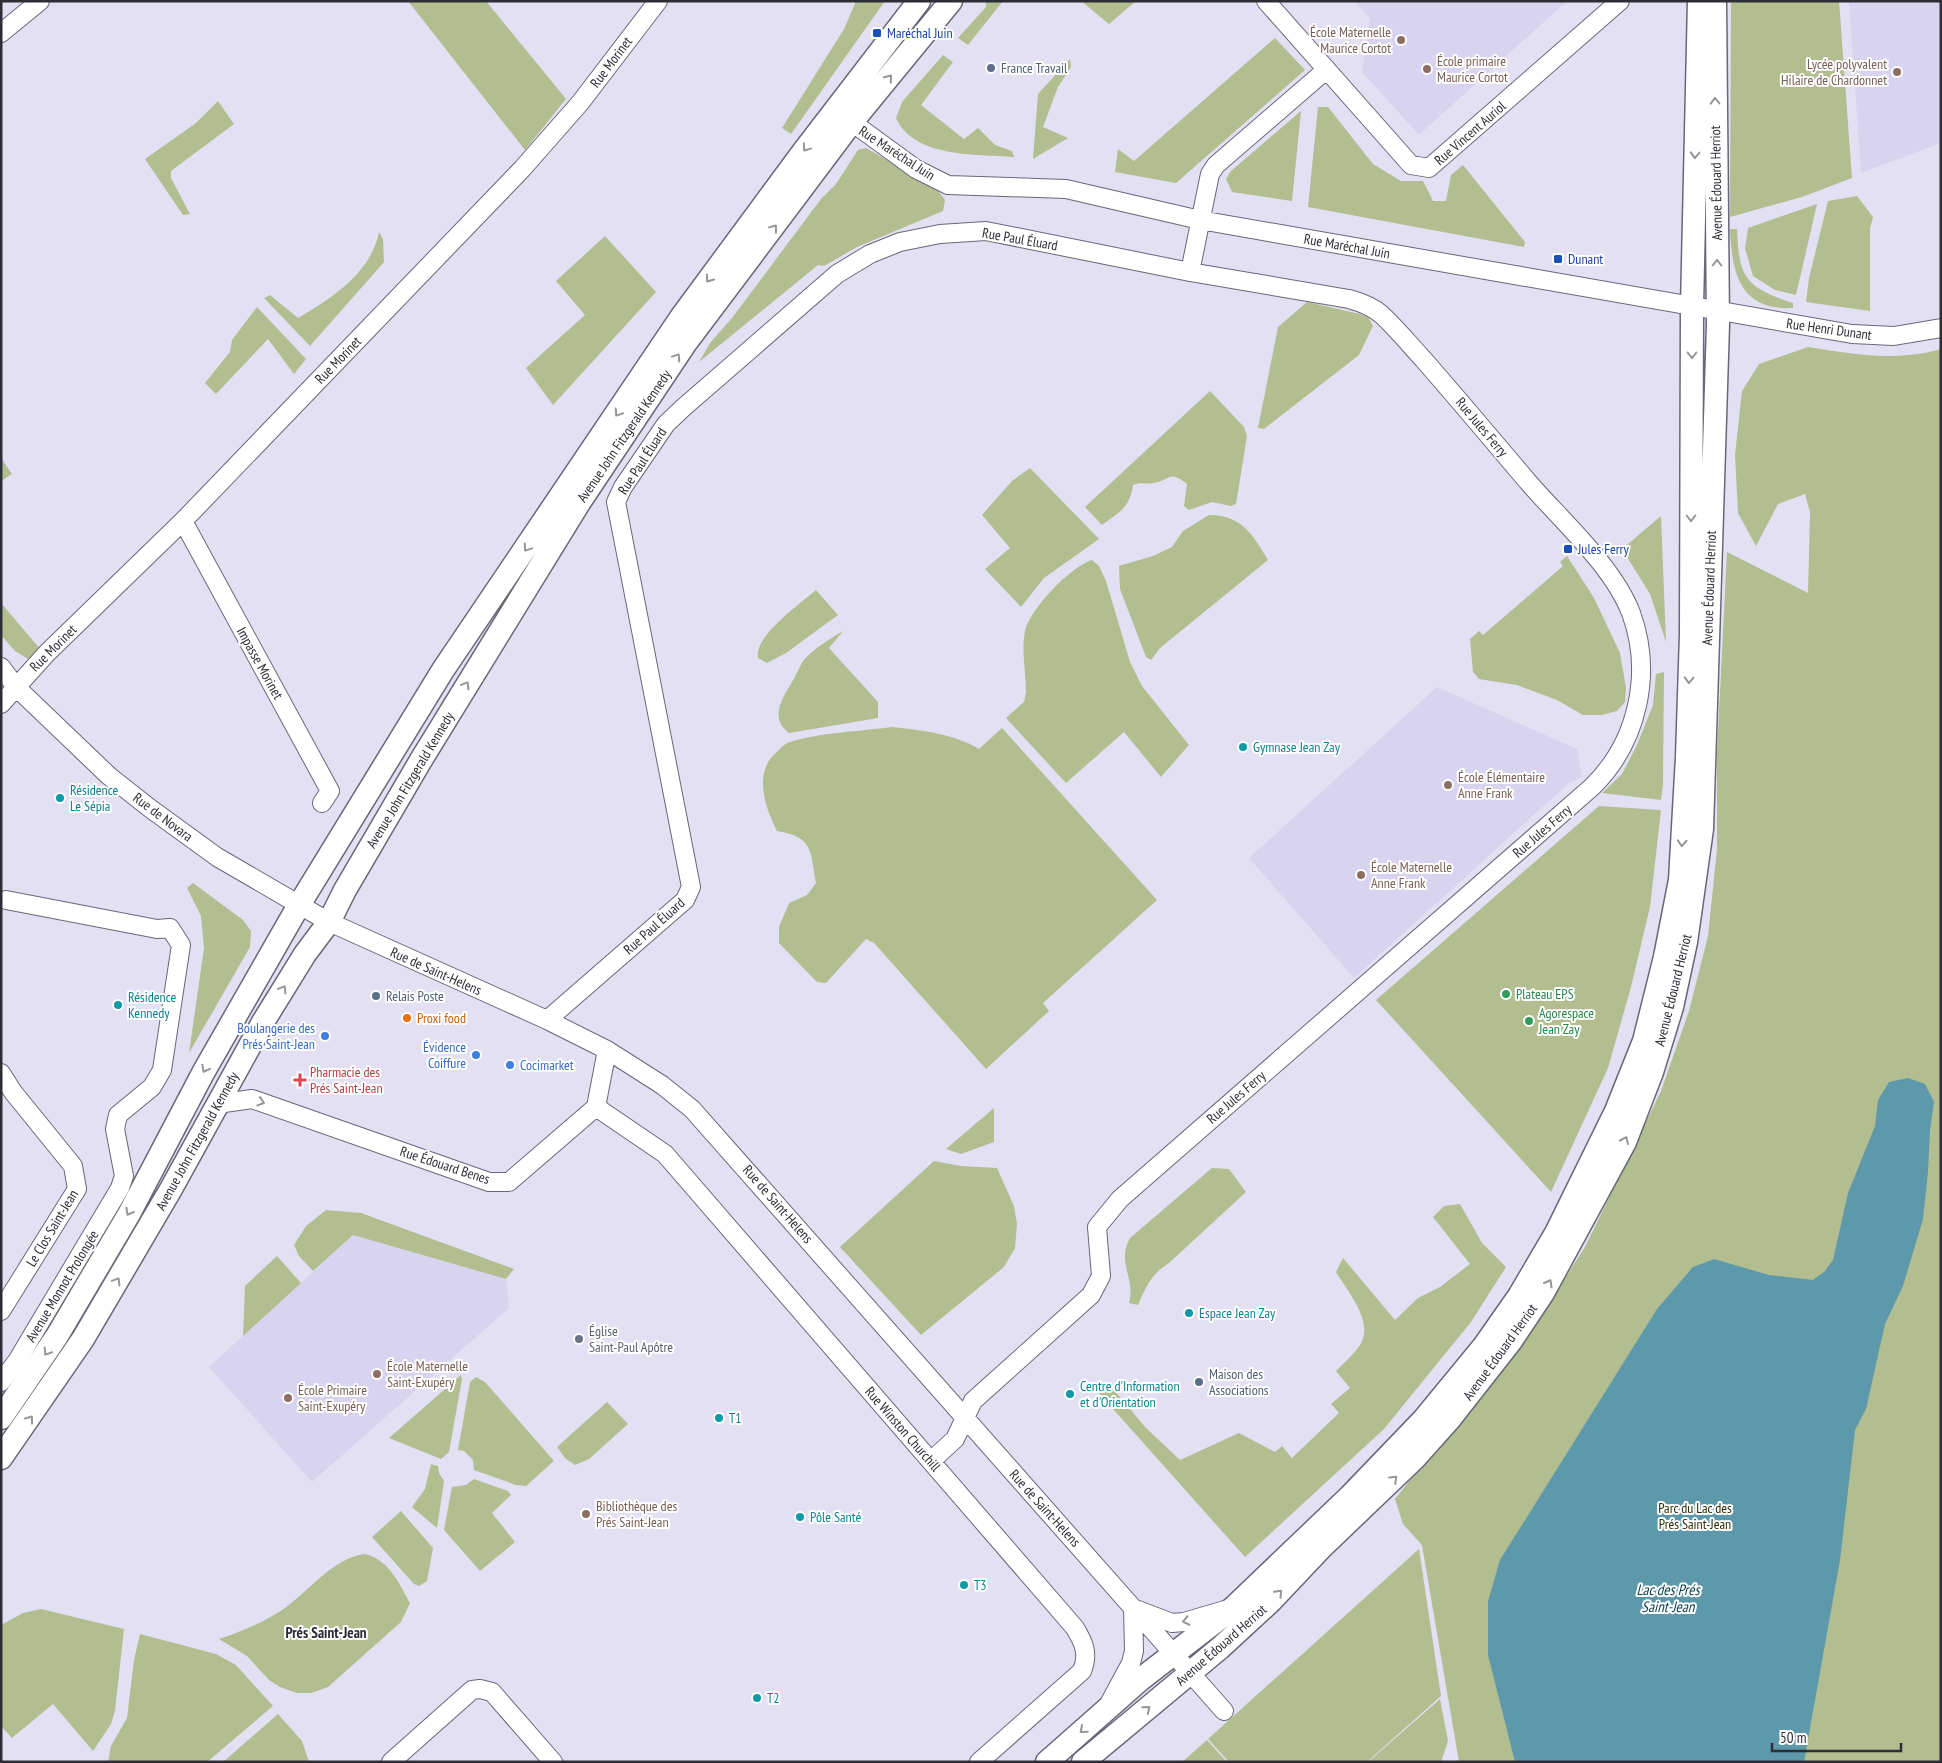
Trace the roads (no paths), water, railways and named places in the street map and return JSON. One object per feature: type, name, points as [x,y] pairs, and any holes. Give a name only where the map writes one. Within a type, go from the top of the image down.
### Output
[{"type":"main road","name":"Avenue John Fitzgerald Kennedy","points":[[1,1458],[83,1339],[171,1190],[217,1104],[299,963],[329,922],[345,890],[431,743],[579,503],[685,344],[846,112],[919,1]]},
{"type":"main road","name":"Avenue John Fitzgerald Kennedy","points":[[1,1418],[57,1336],[129,1214],[203,1073],[299,905],[443,670],[682,316],[846,112],[951,1]]},
{"type":"main road","name":"Avenue Édouard Herriot","points":[[1046,1762],[1174,1654],[1233,1608],[1350,1496],[1424,1419],[1484,1346],[1519,1296],[1556,1233],[1616,1111],[1644,1041],[1665,957],[1680,880],[1691,634],[1692,306],[1699,1]]},
{"type":"main road","name":"Avenue Édouard Herriot","points":[[1082,1762],[1191,1673],[1271,1601],[1322,1547],[1415,1458],[1479,1383],[1543,1293],[1572,1243],[1624,1142],[1649,1081],[1672,1007],[1686,942],[1702,829],[1717,312],[1715,1]]},
{"type":"street","points":[[1,34],[40,1]]},
{"type":"street","name":"Rue Morinet","points":[[1,704],[47,653],[183,521],[547,142],[658,1]]},
{"type":"street","name":"Rue Vincent Auriol","points":[[1266,1],[1411,165],[1429,168],[1620,1]]},
{"type":"street","points":[[1190,272],[1210,174],[1216,165],[1326,70]]},
{"type":"street","name":"Rue Maréchal Juin","points":[[846,112],[910,156],[955,176],[1002,186],[1066,189],[1200,220],[1692,306],[1717,312]]},
{"type":"street","name":"Rue Paul Éluard","points":[[547,1020],[685,900],[691,887],[616,502],[623,487],[666,424],[837,274],[870,254],[900,242],[940,234],[986,231],[1190,272]]},
{"type":"street","name":"Rue Jules Ferry","points":[[931,1461],[954,1439],[973,1401],[1077,1310],[1097,1286],[1101,1276],[1097,1227],[1120,1199],[1592,787],[1605,774],[1621,751],[1633,724],[1640,698],[1641,676],[1637,636],[1631,613],[1619,588],[1601,564],[1441,379],[1380,314],[1364,304],[1348,298],[1190,272]]},
{"type":"street","name":"Rue Henri Dunant","points":[[1717,312],[1871,337],[1941,328]]},
{"type":"street","name":"Impasse Morinet","points":[[183,521],[330,791],[322,803]]},
{"type":"street","name":"Rue de Novara","points":[[1,667],[16,687],[109,776],[151,809],[217,857],[329,922]]},
{"type":"street","name":"Avenue Monnot Prolongée","points":[[1,1382],[18,1361],[120,1188],[124,1176],[115,1129],[118,1115],[152,1087],[162,1070],[181,945],[170,928],[156,929],[6,900]]},
{"type":"street","name":"Rue de Saint-Helens","points":[[329,922],[547,1020],[607,1050],[662,1085],[692,1109],[1224,1711]]},
{"type":"street","points":[[596,1107],[607,1050]]},
{"type":"street","name":"Le Clos Saint-Jean","points":[[1,1074],[13,1092],[73,1166],[77,1189],[1,1311]]},
{"type":"street","name":"Rue Édouard Benes","points":[[217,1104],[252,1100],[304,1116],[489,1182],[509,1182],[596,1107]]},
{"type":"street","name":"Rue Winston Churchill","points":[[596,1107],[665,1154],[1075,1628],[1083,1642],[1086,1660],[1082,1671],[979,1762]]},
{"type":"street","name":"Rue de Saint-Helens","points":[[1133,1608],[1172,1623],[1184,1622],[1233,1608]]},
{"type":"street","name":"Avenue Édouard Herriot","points":[[1106,1710],[1131,1663],[1134,1651],[1133,1608]]},
{"type":"street","points":[[391,1762],[472,1690],[480,1689],[492,1692],[553,1762]]},
{"type":"water","name":"Lac des Prés Saint-Jean","points":[[1908,1078],[1925,1084],[1934,1102],[1923,1219],[1903,1286],[1885,1324],[1866,1409],[1855,1430],[1840,1560],[1804,1762],[1515,1762],[1488,1655],[1488,1601],[1500,1560],[1657,1309],[1693,1267],[1714,1259],[1769,1275],[1813,1280],[1825,1271],[1833,1260],[1848,1193],[1875,1126],[1878,1100],[1889,1082]]},
{"type":"place","name":"Maréchal Juin","points":[[877,33]]},
{"type":"place","name":"École Maternelle Maurice Cortot","points":[[1401,40]]},
{"type":"place","name":"France Travail","points":[[991,68]]},
{"type":"place","name":"École primaire Maurice Cortot","points":[[1427,69]]},
{"type":"place","name":"Lycée polyvalent Hilaire de Chardonnet","points":[[1897,72]]},
{"type":"place","name":"Dunant","points":[[1558,259]]},
{"type":"place","name":"Jules Ferry","points":[[1568,549]]},
{"type":"place","name":"Gymnase Jean Zay","points":[[1243,747]]},
{"type":"place","name":"École Élémentaire Anne Frank","points":[[1448,785]]},
{"type":"place","name":"Résidence Le Sépia","points":[[60,798]]},
{"type":"place","name":"École Maternelle Anne Frank","points":[[1361,875]]},
{"type":"place","name":"Plateau EPS","points":[[1506,994]]},
{"type":"place","name":"Relais Poste","points":[[376,996]]},
{"type":"place","name":"Résidence Kennedy","points":[[118,1005]]},
{"type":"place","name":"Proxi food","points":[[407,1018]]},
{"type":"place","name":"Agorespace Jean Zay","points":[[1529,1021]]},
{"type":"place","name":"Boulangerie des Prés Saint-Jean","points":[[325,1036]]},
{"type":"place","name":"Évidence Coiffure","points":[[476,1055]]},
{"type":"place","name":"Cocimarket","points":[[510,1065]]},
{"type":"place","name":"Pharmacie des Prés Saint-Jean","points":[[300,1080]]},
{"type":"place","name":"Espace Jean Zay","points":[[1189,1313]]},
{"type":"place","name":"Église Saint-Paul Apôtre","points":[[579,1339]]},
{"type":"place","name":"École Maternelle Saint-Exupéry","points":[[377,1374]]},
{"type":"place","name":"Maison des Associations","points":[[1199,1382]]},
{"type":"place","name":"Centre d'Information et d'Orientation","points":[[1070,1394]]},
{"type":"place","name":"École Primaire Saint-Exupéry","points":[[288,1398]]},
{"type":"place","name":"T1","points":[[719,1418]]},
{"type":"place","name":"Bibliothèque des Prés Saint-Jean","points":[[586,1514]]},
{"type":"place","name":"Pôle Santé","points":[[800,1517]]},
{"type":"place","name":"T3","points":[[964,1585]]},
{"type":"place","name":"T2","points":[[757,1698]]},
{"type":"district","name":"Prés Saint-Jean","points":[[326,1633]]},
{"type":"park label","name":"Parc du Lac des Prés Saint-Jean","points":[[1695,1516]]}]
